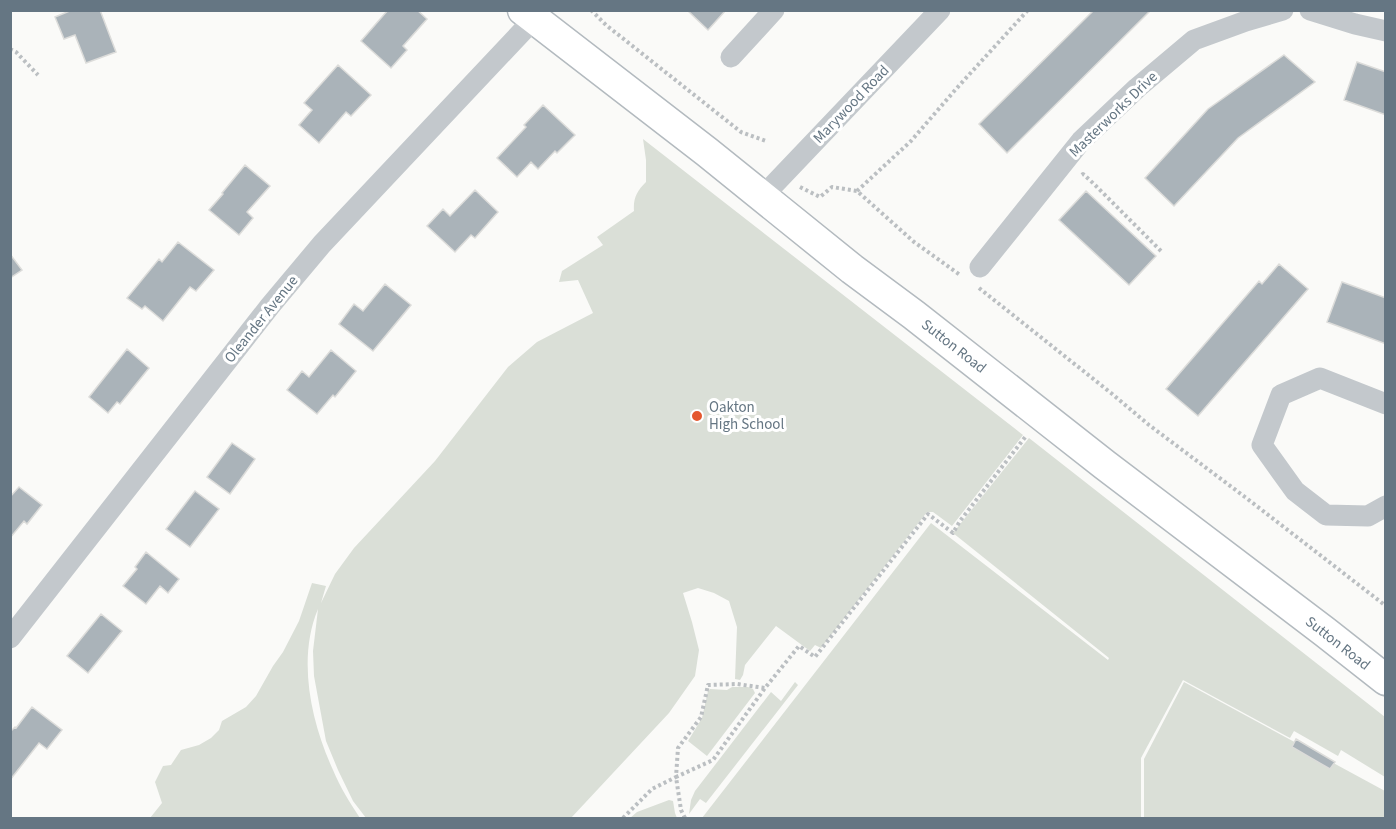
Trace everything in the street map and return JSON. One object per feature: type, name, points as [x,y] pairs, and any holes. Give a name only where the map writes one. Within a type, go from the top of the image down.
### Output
[{"type":"street","points":[[731,57],[774,10]]},
{"type":"street","name":"Marywood Road","points":[[762,197],[940,10]]},
{"type":"street","name":"Masterworks Drive","points":[[975,278],[1081,141],[1137,88],[1194,40],[1283,10]]},
{"type":"street","points":[[1311,10],[1386,31]]},
{"type":"street","name":"Sutton Road","points":[[528,15],[634,95],[852,269],[1386,680]]},
{"type":"street","name":"Oleander Avenue","points":[[10,638],[270,306],[322,244],[528,15]]},
{"type":"street","points":[[1386,404],[1320,378],[1281,395],[1262,445],[1295,491],[1326,515],[1368,516],[1386,506]]},
{"type":"path","points":[[591,10],[606,25],[741,132],[766,141]]},
{"type":"path","points":[[857,191],[911,141],[1028,10]]},
{"type":"path","points":[[10,49],[16,51],[38,75]]},
{"type":"path","points":[[1076,181],[1083,174],[1162,252]]},
{"type":"path","points":[[797,185],[820,197],[832,187],[857,191],[914,242],[975,278],[1149,425],[1386,606]]},
{"type":"path","points":[[623,819],[652,789],[713,760],[765,688],[799,646],[815,657],[928,514],[953,533],[1028,434]]},
{"type":"path","points":[[685,819],[681,810],[676,777],[678,748],[701,717],[708,686],[737,684],[765,688]]},
{"type":"shaded area","points":[[643,139],[1023,435],[952,526],[933,512],[927,512],[821,648],[815,645],[810,651],[776,626],[745,665],[740,680],[735,679],[737,627],[729,601],[698,588],[683,593],[699,650],[695,676],[669,713],[571,818],[366,818],[353,801],[326,741],[314,676],[313,651],[318,609],[308,648],[309,690],[313,711],[325,751],[345,795],[360,818],[150,818],[162,803],[155,782],[163,766],[171,765],[181,750],[199,745],[211,738],[219,730],[222,721],[246,707],[256,696],[299,621],[312,583],[326,586],[321,603],[335,574],[354,548],[435,461],[508,367],[537,342],[593,313],[578,280],[559,282],[562,271],[603,245],[597,237],[634,211],[636,195],[646,182]]},
{"type":"shaded area","points":[[1029,438],[1385,717],[1385,777],[1341,750],[1338,756],[1294,731],[1290,738],[1183,680],[1141,758],[1141,818],[702,818],[931,523],[1108,660],[1109,658],[953,533]]},
{"type":"shaded area","points":[[795,682],[798,685],[706,803],[700,799],[689,814],[695,791],[771,692],[781,701]]},
{"type":"shaded area","points":[[1184,682],[1385,791],[1385,818],[1144,818],[1144,759]]},
{"type":"shaded area","points":[[732,687],[748,687],[755,693],[707,756],[688,741],[702,718],[708,691],[710,689],[727,690]]},
{"type":"shaded area","points":[[669,800],[673,801],[677,818],[630,818],[637,812]]},
{"type":"building","points":[[72,10],[100,10],[116,52],[86,63],[75,35],[64,39],[55,17]]},
{"type":"building","points":[[388,10],[417,10],[427,19],[403,46],[407,50],[391,68],[361,41]]},
{"type":"building","points":[[687,10],[726,10],[708,30]]},
{"type":"building","points":[[1094,10],[1151,10],[1007,153],[979,124]]},
{"type":"building","points":[[1284,55],[1315,82],[1238,138],[1174,206],[1145,178],[1208,109]]},
{"type":"building","points":[[1357,62],[1386,72],[1386,115],[1344,100]]},
{"type":"building","points":[[338,65],[371,95],[351,116],[346,112],[319,143],[299,125],[312,110],[304,103]]},
{"type":"building","points":[[543,105],[575,135],[538,169],[531,162],[517,177],[497,158]]},
{"type":"building","points":[[245,165],[270,186],[247,212],[253,218],[239,235],[209,210]]},
{"type":"building","points":[[475,190],[498,212],[475,238],[471,235],[455,252],[427,226],[443,209],[450,216]]},
{"type":"building","points":[[1086,191],[1156,256],[1129,285],[1059,220]]},
{"type":"building","points":[[178,242],[214,270],[196,291],[190,287],[163,321],[145,306],[142,309],[127,298],[159,259],[162,262]]},
{"type":"building","points":[[10,254],[22,270],[10,278]]},
{"type":"building","points":[[1279,264],[1308,289],[1198,416],[1166,389],[1259,281],[1262,284]]},
{"type":"building","points":[[1342,282],[1386,298],[1386,344],[1327,322]]},
{"type":"building","points":[[385,284],[411,305],[373,351],[339,324],[354,304],[363,311]]},
{"type":"building","points":[[127,349],[149,368],[120,404],[117,402],[108,413],[89,397]]},
{"type":"building","points":[[331,350],[356,371],[335,397],[333,395],[317,414],[287,390],[302,371],[309,377]]},
{"type":"building","points":[[232,443],[255,459],[230,494],[207,477]]},
{"type":"building","points":[[19,487],[42,505],[27,524],[24,521],[10,538],[10,497]]},
{"type":"building","points":[[195,491],[219,509],[190,547],[166,529]]},
{"type":"building","points":[[146,552],[179,579],[168,593],[160,586],[146,604],[123,586],[137,569],[135,567]]},
{"type":"building","points":[[101,614],[122,631],[88,673],[67,656]]},
{"type":"building","points":[[32,707],[62,730],[47,749],[39,743],[10,780],[10,732],[16,728]]},
{"type":"building","points":[[1296,739],[1335,762],[1330,769],[1292,747]]},
{"type":"place","name":"Oakton High School","points":[[697,416]]}]
